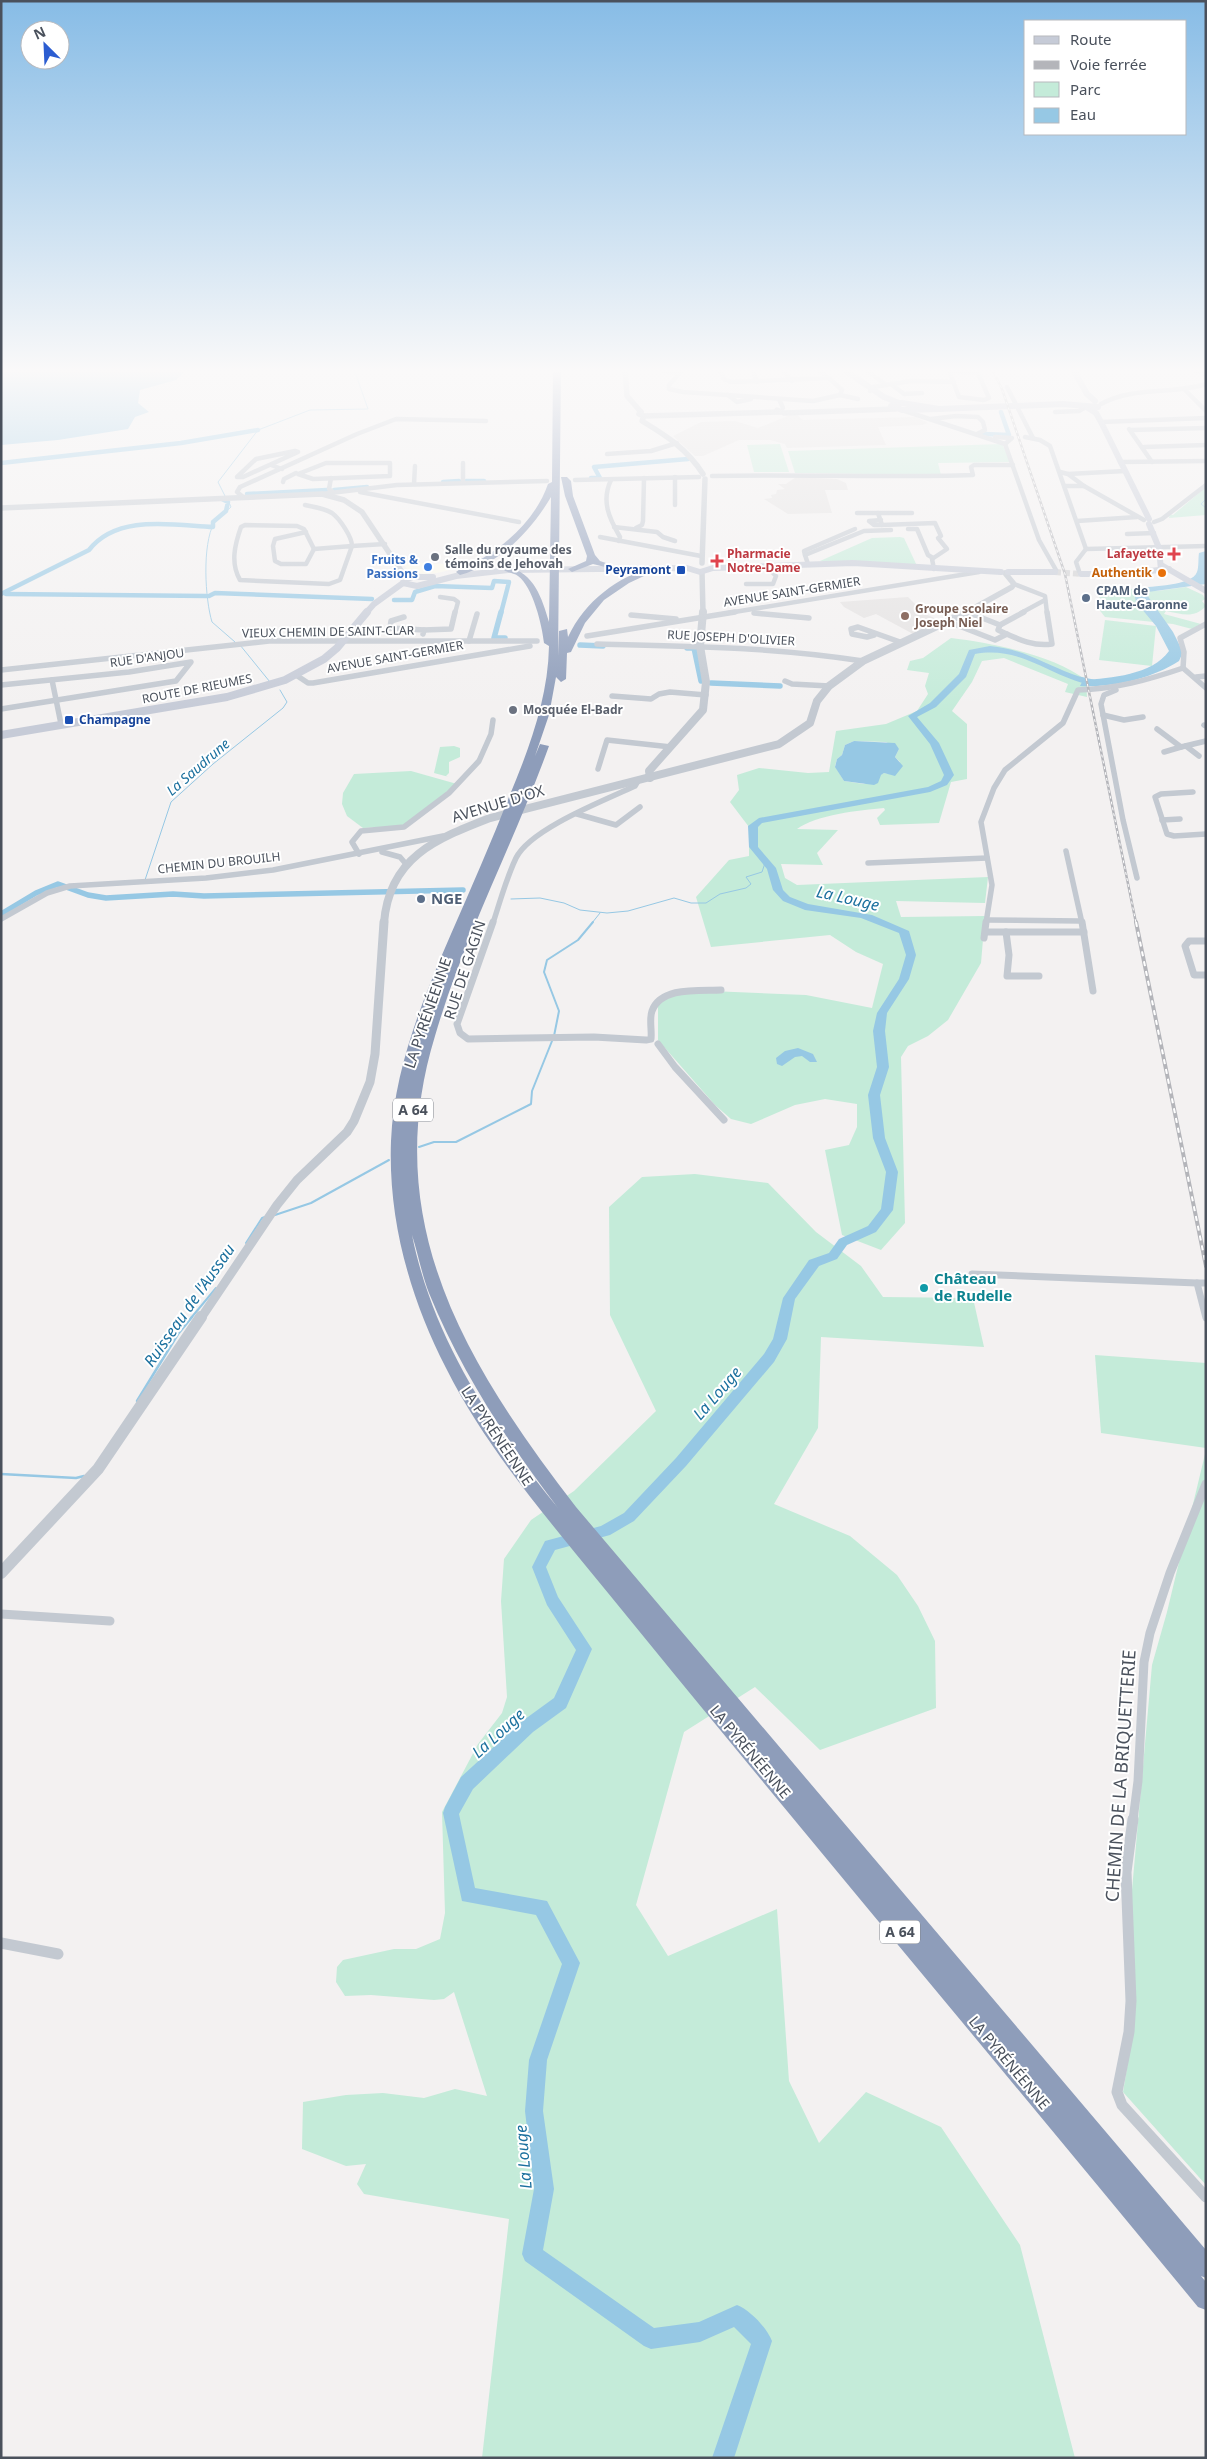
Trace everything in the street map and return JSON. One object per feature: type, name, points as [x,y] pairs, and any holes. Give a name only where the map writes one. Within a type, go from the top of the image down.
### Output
[{"type":"highway","points":[[460,572],[480,564],[528,524],[545,504],[551,484]]},
{"type":"highway","name":"LA PYRÉNÉENNE","points":[[556,484],[553,671],[544,715],[527,766],[437,979],[407,1068],[400,1104],[397,1165],[404,1229],[412,1263],[437,1335],[475,1407],[497,1440],[553,1514],[602,1562],[1206,2267]]},
{"type":"highway","points":[[564,484],[564,580]]},
{"type":"highway","points":[[567,484],[569,496],[591,556],[597,563],[606,566]]},
{"type":"highway","points":[[572,568],[583,566],[590,562],[591,556]]},
{"type":"highway","points":[[563,659],[568,653],[577,626],[595,604],[637,575],[655,568]]},
{"type":"highway","points":[[508,570],[524,577],[538,604],[549,640],[549,669],[553,671]]},
{"type":"highway","name":"LA PYRÉNÉENNE","points":[[564,620],[563,659],[554,715],[540,759],[428,1039],[413,1103],[410,1162],[412,1195],[425,1261],[452,1332],[468,1366],[511,1435],[570,1512],[602,1562],[1206,2299]]},
{"type":"main road","points":[[1130,484],[1146,520],[1154,533],[1165,569]]},
{"type":"main road","points":[[404,581],[414,586],[420,579],[503,567],[693,568],[706,563],[751,566],[852,564],[934,569],[963,573],[1056,571]]},
{"type":"main road","points":[[583,566],[693,568],[702,572],[706,563]]},
{"type":"main road","points":[[404,581],[508,570],[548,568]]},
{"type":"main road","points":[[1080,572],[1120,574],[1165,569],[1202,590]]},
{"type":"main road","name":"ROUTE DE RIEUMES","points":[[1,735],[227,697],[263,688],[296,675],[324,659],[343,641],[374,604],[404,581]]},
{"type":"main road","name":"ROUTE DE RIEUMES","points":[[370,609],[414,586]]},
{"type":"street","points":[[242,496],[237,492],[240,488],[249,484]]},
{"type":"street","points":[[330,484],[329,489],[333,493],[362,512],[400,568],[404,581]]},
{"type":"street","points":[[1,508],[322,494],[420,484]]},
{"type":"street","points":[[610,484],[605,502],[607,514],[620,537],[619,541]]},
{"type":"street","points":[[636,528],[642,525],[643,521],[644,484]]},
{"type":"street","points":[[674,484],[675,505]]},
{"type":"street","points":[[600,537],[706,563],[702,484]]},
{"type":"street","points":[[1020,484],[1039,540],[1056,571]]},
{"type":"street","points":[[1081,484],[1146,520]]},
{"type":"street","points":[[1077,520],[1162,520],[1206,485]]},
{"type":"street","points":[[1084,486],[1065,486],[1086,549]]},
{"type":"street","points":[[333,493],[341,494],[360,490],[519,522]]},
{"type":"street","points":[[305,505],[326,510],[337,517],[352,540],[352,546],[340,580],[336,582],[240,580],[236,575],[234,554],[242,527],[245,525],[298,526],[306,532],[314,549]]},
{"type":"street","points":[[857,513],[912,512]]},
{"type":"street","points":[[878,513],[881,523]]},
{"type":"street","points":[[808,564],[805,555],[873,524],[881,523],[934,523],[941,536],[938,538],[947,550],[933,558]]},
{"type":"street","points":[[614,527],[636,528],[657,532],[663,537],[675,541]]},
{"type":"street","points":[[867,528],[917,529],[928,555],[933,558]]},
{"type":"street","points":[[306,532],[281,536],[275,539],[273,546],[276,562],[306,564]]},
{"type":"street","points":[[1127,534],[1154,533]]},
{"type":"street","points":[[314,549],[385,544]]},
{"type":"street","points":[[1086,549],[1206,546]]},
{"type":"street","points":[[303,571],[314,549]]},
{"type":"street","points":[[1080,572],[1076,562],[1086,549]]},
{"type":"street","points":[[933,558],[934,569]]},
{"type":"street","points":[[746,584],[773,584],[776,576],[766,566]]},
{"type":"street","points":[[400,568],[420,579]]},
{"type":"street","points":[[650,778],[649,771],[703,710],[706,682],[700,646],[703,618],[702,572]]},
{"type":"street","points":[[1005,572],[1014,584],[1041,593],[1045,600],[1052,644],[1045,646],[1029,643],[998,630],[1000,625],[1045,600]]},
{"type":"street","name":"AVENUE SAINT-GERMIER","points":[[587,636],[963,573]]},
{"type":"street","name":"AVENUE D'OX","points":[[1,1573],[98,1469],[273,1211],[297,1180],[346,1132],[354,1120],[370,1082],[375,1054],[385,914],[390,892],[406,864],[418,853],[444,836],[490,818],[779,744],[810,723],[817,701],[829,686],[862,661],[900,642],[949,622],[1014,584]]},
{"type":"street","points":[[404,617],[391,622],[390,628],[451,629],[458,602],[454,599],[440,597]]},
{"type":"street","points":[[1031,608],[1047,611]]},
{"type":"street","points":[[747,610],[809,618]]},
{"type":"street","points":[[967,612],[1000,625]]},
{"type":"street","points":[[469,641],[477,614]]},
{"type":"street","points":[[631,615],[688,620]]},
{"type":"street","points":[[949,622],[994,640],[1007,634]]},
{"type":"street","points":[[1183,668],[1184,652],[1180,638],[1206,624]]},
{"type":"street","points":[[421,641],[424,630]]},
{"type":"street","points":[[874,635],[886,635],[900,642]]},
{"type":"street","name":"VIEUX CHEMIN DE SAINT-CLAR","points":[[1,670],[242,643],[538,641]]},
{"type":"street","name":"RUE JOSEPH D'OLIVIER","points":[[597,644],[700,646],[814,653],[862,661]]},
{"type":"street","name":"AVENUE SAINT-GERMIER","points":[[296,675],[308,683],[313,683],[530,646]]},
{"type":"street","points":[[748,649],[748,657]]},
{"type":"street","name":"RUE D'ANJOU","points":[[52,680],[129,672],[191,662],[176,680],[57,700]]},
{"type":"street","points":[[1183,668],[1196,677],[1206,688]]},
{"type":"street","points":[[1137,878],[1123,820],[1101,701],[1104,696],[1183,668]]},
{"type":"street","points":[[1196,677],[1206,676]]},
{"type":"street","points":[[1,685],[52,680],[61,724]]},
{"type":"street","points":[[785,681],[792,684],[829,686]]},
{"type":"street","points":[[1084,932],[1006,932],[986,935],[992,885],[981,822],[994,788],[1005,770],[1063,723],[1078,690],[1104,689],[1141,682]]},
{"type":"street","points":[[612,696],[651,699],[659,694],[670,692],[706,695]]},
{"type":"street","points":[[1,709],[57,700]]},
{"type":"street","points":[[1103,715],[1127,720],[1144,717]]},
{"type":"street","points":[[359,854],[352,842],[359,833],[372,828],[397,829],[407,826],[446,797],[465,779],[482,756],[490,738],[493,720]]},
{"type":"street","points":[[1157,729],[1199,756]]},
{"type":"street","points":[[598,769],[606,740],[671,747]]},
{"type":"street","points":[[1164,752],[1206,741]]},
{"type":"street","points":[[641,753],[644,744]]},
{"type":"street","name":"RUE DE GAGIN","points":[[638,781],[636,786],[577,814],[545,832],[519,852],[457,1024],[462,1036],[468,1039],[594,1037],[646,1040],[670,1047]]},
{"type":"street","points":[[1193,792],[1161,794],[1155,797],[1166,832],[1174,836],[1206,834]]},
{"type":"street","points":[[577,814],[616,826],[636,808],[640,807]]},
{"type":"street","points":[[1162,820],[1180,819]]},
{"type":"street","name":"CHEMIN DU BROUILH","points":[[1,919],[48,893],[70,886],[206,878],[273,870],[444,836]]},
{"type":"street","points":[[400,846],[418,853]]},
{"type":"street","points":[[375,851],[400,857],[418,853]]},
{"type":"street","points":[[1066,851],[1080,921],[1084,932],[1093,991]]},
{"type":"street","points":[[400,857],[406,864]]},
{"type":"street","points":[[868,863],[987,858]]},
{"type":"street","points":[[988,920],[1080,921]]},
{"type":"street","points":[[1006,932],[1009,955],[1008,976],[1039,976]]},
{"type":"street","points":[[1206,941],[1189,941],[1185,946],[1194,975],[1206,975]]},
{"type":"street","points":[[646,1040],[651,1039],[651,1014],[654,1005],[670,995],[721,990]]},
{"type":"street","points":[[658,1044],[675,1067],[724,1120]]},
{"type":"street","points":[[972,1274],[1206,1284]]},
{"type":"street","points":[[1196,1283],[1206,1318]]},
{"type":"street","name":"CHEMIN DE LA BRIQUETTERIE","points":[[1206,1484],[1170,1574],[1150,1633],[1144,1662],[1138,1781],[1126,1872],[1131,2016],[1117,2092],[1122,2105],[1206,2197]]},
{"type":"street","points":[[1,1614],[110,1622]]},
{"type":"street","points":[[1,1943],[58,1954]]},
{"type":"shaded area","points":[[778,484],[846,484],[848,490],[825,490],[832,513],[788,514],[764,499],[772,498],[771,495],[776,494],[777,490],[785,489]]},
{"type":"shaded area","points":[[402,562],[471,565],[437,573],[423,574],[407,569]]},
{"type":"shaded area","name":"Groupe scolaire Joseph Niel","points":[[908,597],[925,614],[944,622],[915,635],[876,614],[864,618],[844,607],[840,602]]},
{"type":"green space","points":[[1206,487],[1206,515],[1169,518],[1170,514],[1173,515]]},
{"type":"green space","points":[[872,538],[904,538],[917,566],[820,561]]},
{"type":"green space","points":[[1101,586],[1157,591],[1186,587],[1203,595],[1205,599],[1202,601],[1206,606],[1197,613],[1192,614],[1166,611],[1164,614],[1201,624],[1192,629],[1173,624],[1105,617],[1097,607],[1101,602],[1097,591]]},
{"type":"green space","points":[[1105,620],[1156,626],[1152,666],[1099,660]]},
{"type":"green space","points":[[951,638],[1003,647],[1040,657],[1073,671],[1086,680],[1087,697],[1065,692],[1068,684],[1004,658],[982,661],[972,682],[952,711],[967,724],[967,779],[951,782],[939,823],[880,825],[877,818],[885,810],[884,808],[851,812],[815,820],[797,829],[838,830],[817,853],[823,865],[781,864],[785,878],[797,885],[988,877],[985,903],[896,901],[901,917],[985,916],[981,963],[948,1020],[928,1036],[908,1046],[901,1057],[905,1223],[881,1250],[842,1235],[825,1150],[849,1145],[857,1127],[857,1104],[825,1099],[795,1105],[751,1124],[731,1119],[715,1105],[658,1040],[658,1001],[687,990],[806,995],[872,1008],[883,964],[856,952],[830,935],[711,947],[696,897],[729,860],[749,856],[749,827],[730,802],[739,790],[737,775],[759,768],[808,773],[829,772],[836,731],[886,724],[917,711],[928,694],[925,686],[929,673],[907,670],[910,661],[923,658]],"holes":[[[854,741],[886,742],[899,749],[895,757],[900,762],[889,774],[884,773],[864,784],[844,781],[835,766],[837,759],[842,755],[845,745]]]},
{"type":"green space","points":[[454,746],[460,748],[460,757],[449,762],[449,773],[446,776],[449,777],[434,773],[440,747]]},
{"type":"green space","points":[[411,771],[457,784],[402,826],[363,828],[347,816],[342,804],[343,793],[354,774]]},
{"type":"green space","points":[[695,1174],[768,1183],[816,1232],[861,1266],[883,1297],[973,1298],[984,1347],[821,1337],[818,1428],[774,1504],[850,1536],[897,1575],[918,1606],[935,1641],[936,1708],[820,1750],[755,1687],[684,1732],[636,1905],[668,1956],[777,1909],[789,2081],[819,2143],[866,2092],[941,2127],[1020,2245],[1075,2458],[482,2458],[509,2219],[364,2194],[357,2184],[366,2164],[346,2166],[302,2149],[303,2102],[346,2095],[383,2093],[424,2098],[455,2089],[487,2096],[454,1992],[444,1999],[434,2000],[371,1995],[345,1996],[336,1982],[337,1967],[343,1960],[394,1949],[416,1949],[440,1939],[445,1913],[442,1812],[478,1744],[502,1713],[507,1697],[501,1601],[504,1559],[531,1520],[574,1491],[656,1411],[610,1315],[609,1207],[642,1177]]},
{"type":"green space","points":[[1095,1355],[1206,1363],[1206,1448],[1101,1433]]},
{"type":"green space","points":[[1206,1450],[1206,2185],[1123,2092],[1128,2062],[1132,1890],[1152,1665],[1167,1612]]},
{"type":"water","points":[[1206,551],[1206,584],[1148,592],[1147,595],[1173,632],[1183,652],[1179,661],[1156,673],[1131,681],[1118,684],[1080,686],[1083,680],[1130,674],[1162,659],[1169,651],[1156,626],[1136,602],[1134,592],[1138,588],[1180,583],[1194,577],[1198,568],[1199,553]]},
{"type":"water","points":[[854,741],[895,743],[899,749],[895,757],[903,766],[895,776],[884,773],[881,775],[878,783],[874,785],[844,781],[835,767],[837,759],[842,755],[845,745]]},
{"type":"water","points":[[798,1048],[813,1054],[817,1062],[810,1062],[802,1056],[795,1057],[782,1066],[777,1064],[776,1058],[785,1051]]},
{"type":"waterway","name":"La Saudrune","points":[[219,484],[225,496]]},
{"type":"waterway","points":[[334,490],[367,487]]},
{"type":"waterway","points":[[247,494],[327,490]]},
{"type":"waterway","points":[[1,594],[89,550],[114,531],[146,524],[213,527],[213,522],[226,511],[228,502],[222,499]]},
{"type":"waterway","points":[[1206,499],[1201,504],[1206,508]]},
{"type":"waterway","name":"La Saudrune","points":[[228,500],[231,507],[215,521],[210,533],[206,558],[206,586],[212,622],[235,642]]},
{"type":"waterway","points":[[394,600],[412,600],[415,592],[435,586],[492,588],[494,581],[509,582],[501,613]]},
{"type":"waterway","points":[[209,596],[215,593],[372,599]]},
{"type":"waterway","points":[[6,594],[207,596]]},
{"type":"waterway","points":[[501,612],[494,638],[505,638]]},
{"type":"waterway","name":"La Saudrune","points":[[240,645],[270,682]]},
{"type":"waterway","points":[[580,645],[603,646]]},
{"type":"waterway","points":[[687,648],[694,648],[701,681]]},
{"type":"waterway","name":"La Louge","points":[[723,2458],[762,2341],[737,2315],[700,2332],[651,2339],[532,2254],[544,2189],[534,2111],[538,2060],[571,1963],[541,1907],[468,1895],[451,1813],[467,1783],[527,1727],[560,1703],[584,1649],[552,1600],[539,1567],[550,1545],[605,1531],[629,1517],[681,1462],[769,1358],[780,1339],[789,1298],[814,1263],[833,1256],[843,1242],[872,1229],[887,1210],[892,1172],[879,1138],[874,1095],[883,1067],[879,1031],[882,1013],[904,979],[911,955],[904,931],[863,915],[816,909],[787,899],[778,890],[771,868],[753,847],[753,826],[759,821],[930,789],[944,783],[949,775],[934,743],[912,716],[933,705],[963,675],[972,652],[990,649],[1007,650],[1038,661],[1081,681],[1097,683]]},
{"type":"waterway","points":[[711,683],[780,686]]},
{"type":"waterway","name":"La Saudrune","points":[[145,880],[171,802],[213,764],[283,708],[287,702],[280,690]]},
{"type":"waterway","name":"Ruisseau de l'Aussau","points":[[511,899],[540,898],[564,903],[580,910],[607,913],[628,911],[674,898],[691,903],[706,903],[720,894],[746,888],[751,884],[746,877],[762,872],[765,863]]},
{"type":"waterway","points":[[1,914],[36,893],[58,884],[88,895],[106,898],[173,894],[204,896],[463,890]]},
{"type":"waterway","name":"Ruisseau de l'Aussau","points":[[592,923],[600,913]]},
{"type":"waterway","name":"Ruisseau de l'Aussau","points":[[554,1036],[559,1011],[544,972],[547,960],[578,940],[593,922]]},
{"type":"waterway","name":"Ruisseau de l'Aussau","points":[[419,1147],[434,1142],[456,1142],[531,1104],[532,1091],[552,1041]]},
{"type":"waterway","name":"Ruisseau de l'Aussau","points":[[275,1215],[311,1203],[389,1160]]},
{"type":"waterway","name":"Ruisseau de l'Aussau","points":[[246,1243],[262,1218],[265,1217]]},
{"type":"waterway","name":"Ruisseau de l'Aussau","points":[[191,1318],[216,1288]]},
{"type":"waterway","name":"Ruisseau de l'Aussau","points":[[137,1401],[178,1334],[192,1317]]},
{"type":"waterway","name":"Ruisseau de l'Aussau","points":[[1,1474],[76,1478],[84,1476]]},
{"type":"tunnel","points":[[1055,572],[1081,574]]},
{"type":"railway","points":[[1034,484],[1065,574],[1136,923]]},
{"type":"railway","points":[[1136,922],[1206,1266]]},
{"type":"place","name":"Lafayette","points":[[1174,554]]},
{"type":"place","name":"Salle du royaume des témoins de Jehovah","points":[[435,557]]},
{"type":"place","name":"Pharmacie Notre-Dame","points":[[717,561]]},
{"type":"place","name":"Fruits & Passions","points":[[428,567]]},
{"type":"place","name":"Peyramont","points":[[681,570]]},
{"type":"place","name":"Authentik","points":[[1162,573]]},
{"type":"place","name":"CPAM de Haute-Garonne","points":[[1086,598]]},
{"type":"place","name":"Groupe scolaire Joseph Niel","points":[[905,616]]},
{"type":"place","name":"Mosquée El-Badr","points":[[513,710]]},
{"type":"place","name":"Champagne","points":[[69,720]]},
{"type":"place","name":"NGE","points":[[421,899]]},
{"type":"place","name":"Château de Rudelle","points":[[924,1288]]}]
